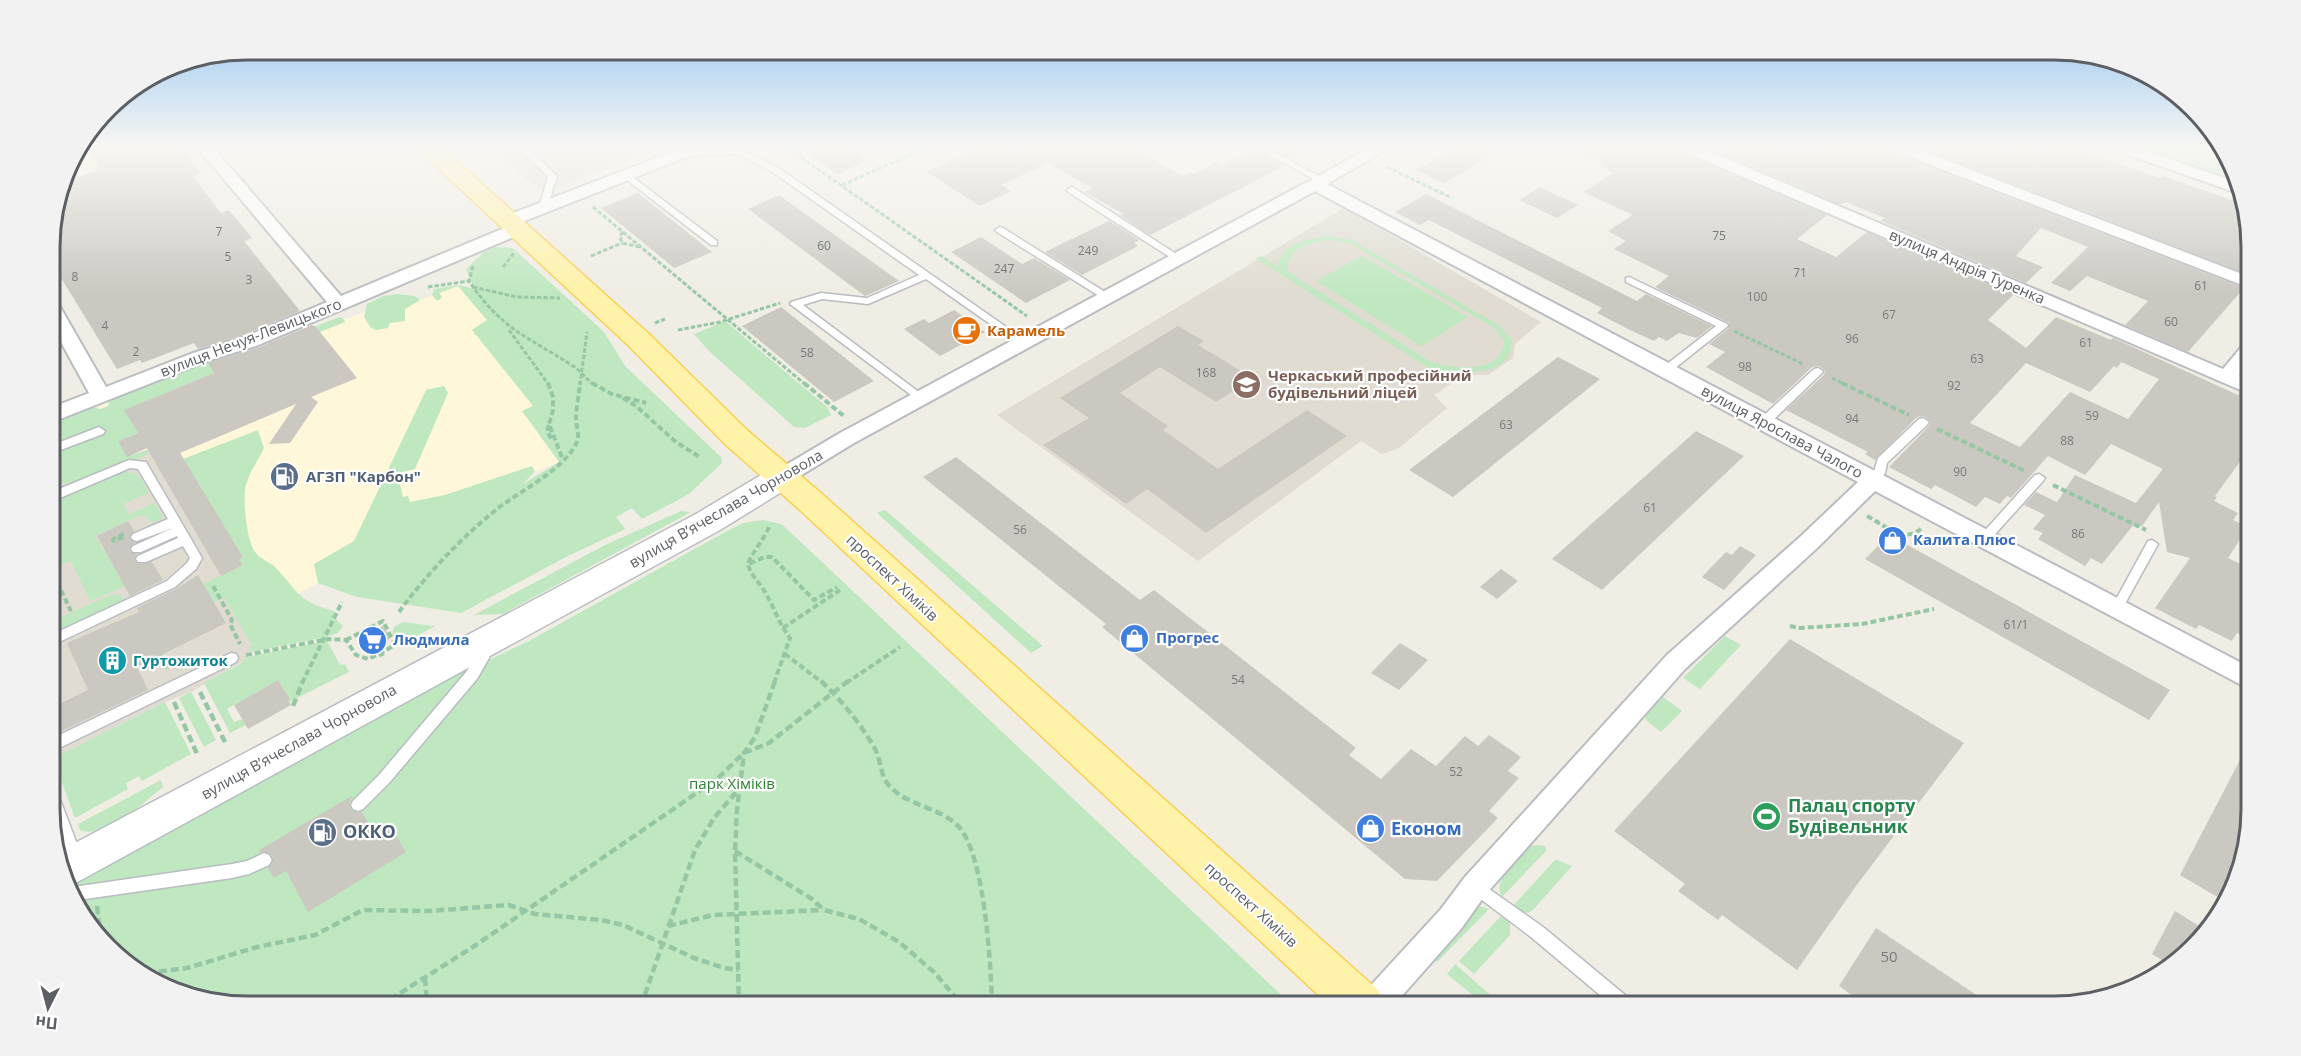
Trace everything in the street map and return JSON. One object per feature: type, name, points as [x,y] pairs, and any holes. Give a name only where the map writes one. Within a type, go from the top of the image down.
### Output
[{"type":"main road","name":"проспект Хіміків","points":[[480,195],[639,340],[736,438],[782,477],[1351,996]]},
{"type":"main road","name":"вулиця Вʼячеслава Чорновола","points":[[72,875],[443,663],[483,644],[708,522],[782,477]]},
{"type":"street","points":[[246,195],[339,305]]},
{"type":"street","name":"вулиця Нечуя-Левицького","points":[[60,412],[200,357],[249,342],[339,305],[513,225],[544,207],[574,195]]},
{"type":"street","name":"вулиця Вʼячеслава Чорновола","points":[[782,477],[847,438],[923,399],[1294,195]]},
{"type":"street","name":"вулиця Ярослава Чалого","points":[[1343,195],[1666,370],[2241,675]]},
{"type":"street","name":"вулиця Андрія Туренка","points":[[1799,195],[2241,384]]},
{"type":"street","points":[[2023,195],[2241,280]]},
{"type":"street","points":[[60,323],[101,396]]},
{"type":"street","points":[[2227,378],[2241,360]]},
{"type":"street","points":[[1382,996],[1451,919],[1475,886],[1676,662],[1873,480]]},
{"type":"lane","points":[[544,207],[547,195]]},
{"type":"lane","points":[[652,195],[714,243]]},
{"type":"lane","points":[[811,195],[1024,344]]},
{"type":"lane","points":[[1079,195],[1179,259]]},
{"type":"lane","points":[[1000,230],[1108,297]]},
{"type":"lane","points":[[795,304],[821,296],[868,301],[924,276]]},
{"type":"lane","points":[[1629,280],[1723,326],[1666,370]]},
{"type":"lane","points":[[795,304],[923,399]]},
{"type":"lane","points":[[1764,422],[1818,371]]},
{"type":"lane","points":[[1873,480],[1879,473],[1882,461],[1924,422]]},
{"type":"lane","points":[[60,446],[99,431]]},
{"type":"lane","points":[[60,490],[129,464],[142,465],[172,505],[180,530],[196,558],[192,566],[171,585],[60,637]]},
{"type":"lane","points":[[1984,539],[2039,478]]},
{"type":"lane","points":[[180,530],[139,549],[180,530]]},
{"type":"lane","points":[[2116,609],[2152,544]]},
{"type":"lane","points":[[358,805],[384,779],[472,675],[482,658],[483,644]]},
{"type":"lane","points":[[60,742],[234,657]]},
{"type":"lane","points":[[64,843],[71,872]]},
{"type":"lane","points":[[72,875],[232,871],[264,860]]},
{"type":"lane","points":[[1475,886],[1537,932],[1613,996]]},
{"type":"path","points":[[856,195],[1027,316]]},
{"type":"path","points":[[1446,195],[1452,198]]},
{"type":"path","points":[[586,202],[848,419]]},
{"type":"path","points":[[622,232],[620,236],[622,243]]},
{"type":"path","points":[[591,256],[622,243],[641,247]]},
{"type":"path","points":[[474,264],[469,280],[484,305],[509,329],[581,370],[592,383],[636,406],[676,442],[701,458]]},
{"type":"path","points":[[422,288],[469,280]]},
{"type":"path","points":[[473,287],[517,297],[549,299],[567,297],[583,290]]},
{"type":"path","points":[[678,330],[728,319],[776,303],[795,304]]},
{"type":"path","points":[[654,324],[665,319]]},
{"type":"path","points":[[1723,326],[1788,357]]},
{"type":"path","points":[[509,329],[516,343],[544,378],[552,393],[554,413],[548,430],[563,460]]},
{"type":"path","points":[[399,612],[416,589],[473,531],[496,510],[563,460],[578,440],[576,418],[587,332]]},
{"type":"path","points":[[1830,377],[2027,472]]},
{"type":"path","points":[[617,395],[646,402]]},
{"type":"path","points":[[2051,483],[2148,531],[2154,538],[2152,544]]},
{"type":"path","points":[[1848,505],[1905,536],[1915,535],[1936,513]]},
{"type":"path","points":[[396,996],[717,778],[744,753],[755,737],[790,638],[768,597],[751,575],[748,564],[753,552],[762,544],[769,527]]},
{"type":"path","points":[[748,564],[765,556],[772,557],[814,600],[839,589],[783,627]]},
{"type":"path","points":[[213,586],[232,620],[230,624],[241,646],[234,657]]},
{"type":"path","points":[[60,588],[71,611]]},
{"type":"path","points":[[293,706],[294,699],[342,602]]},
{"type":"path","points":[[61,616],[82,607]]},
{"type":"path","points":[[1790,626],[1799,628],[1862,624],[1934,609]]},
{"type":"path","points":[[234,657],[323,640],[346,640],[364,633],[383,621],[396,645],[368,659],[356,655],[346,640]]},
{"type":"path","points":[[378,647],[384,658]]},
{"type":"path","points":[[744,753],[769,743],[832,692],[900,647]]},
{"type":"path","points":[[785,654],[847,707],[875,748],[888,784],[913,801],[953,821],[961,828],[973,856],[981,896],[989,950],[991,996]]},
{"type":"path","points":[[160,655],[170,674]]},
{"type":"path","points":[[193,676],[225,742]]},
{"type":"path","points":[[168,689],[198,756]]},
{"type":"path","points":[[740,996],[735,851],[744,753]]},
{"type":"path","points":[[644,996],[700,840],[714,818],[740,789]]},
{"type":"path","points":[[735,851],[812,899],[824,910]]},
{"type":"path","points":[[95,900],[99,923]]},
{"type":"path","points":[[155,971],[187,969],[257,947],[315,935],[363,910],[429,911],[509,905],[536,914],[608,922],[663,942],[718,968],[739,970]]},
{"type":"path","points":[[668,926],[704,916],[824,910],[859,919],[899,942],[934,972],[954,996]]},
{"type":"path","points":[[95,917],[98,914]]},
{"type":"path","points":[[425,978],[426,996]]},
{"type":"shaded area","name":"Черкаський професійний будівельний ліцей","points":[[1344,208],[1541,322],[1515,344],[1513,358],[1488,375],[1464,375],[1434,395],[1447,408],[1399,448],[1382,454],[1361,441],[1198,561],[997,415]]},
{"type":"shaded area","points":[[458,286],[552,398],[523,411],[560,462],[354,541],[336,576],[263,612],[197,481],[172,440],[127,457],[97,404],[203,362],[241,356],[339,317],[346,319],[374,308],[379,315]]},
{"type":"shaded area","points":[[100,409],[127,457],[172,440],[243,557],[243,566],[237,568],[251,648],[245,660],[191,692],[165,702],[60,755],[60,426]]},
{"type":"green space","points":[[1330,236],[1352,240],[1500,326],[1512,340],[1510,352],[1505,360],[1488,370],[1465,372],[1444,370],[1446,372],[1440,375],[1256,259],[1261,256],[1278,267],[1280,259],[1290,247],[1306,240]],"holes":[[[1331,240],[1351,244],[1493,327],[1504,340],[1502,351],[1496,359],[1476,367],[1431,362],[1288,272],[1290,257],[1301,248],[1316,242]]]},
{"type":"green space","points":[[496,247],[513,248],[604,332],[625,366],[721,457],[722,463],[689,494],[642,519],[632,508],[616,517],[625,529],[566,557],[461,613],[357,597],[318,583],[314,564],[354,541],[426,390],[444,386],[448,393],[415,469],[402,472],[400,484],[403,497],[408,496],[410,502],[445,495],[532,466],[535,471],[523,484],[559,462],[522,411],[533,406],[472,330],[487,320],[458,286],[439,293],[442,297],[440,300],[436,300],[432,295],[434,289],[459,285],[474,289],[466,269],[484,252]]},
{"type":"green space","points":[[1362,256],[1468,317],[1421,346],[1316,281]]},
{"type":"green space","points":[[397,294],[415,296],[420,300],[405,309],[405,321],[390,323],[388,328],[376,330],[371,328],[364,317],[367,304],[383,296]]},
{"type":"green space","points":[[339,317],[345,322],[320,332],[316,327],[231,366],[125,410],[138,433],[118,441],[127,456],[148,450],[150,453],[70,485],[60,481],[60,452],[104,432],[100,426],[60,442],[60,419],[89,407],[100,409],[108,406],[109,402],[121,394],[203,362],[241,356]]},
{"type":"green space","points":[[725,321],[827,407],[831,415],[805,428],[794,427],[708,350],[694,334]]},
{"type":"green space","points":[[258,430],[264,448],[249,475],[245,491],[246,520],[252,547],[257,555],[275,567],[306,600],[334,611],[336,619],[343,626],[338,633],[326,637],[250,652],[251,644],[224,597],[214,602],[203,584],[242,566],[239,560],[243,557],[183,459]]},
{"type":"green space","points":[[124,472],[134,473],[140,477],[148,493],[123,504],[129,514],[154,503],[164,518],[155,522],[149,521],[145,516],[138,516],[95,536],[125,586],[90,601],[71,561],[60,565],[60,498]]},
{"type":"green space","points":[[885,510],[1043,646],[1031,653],[877,513]]},
{"type":"green space","points":[[681,511],[691,512],[503,614],[474,615],[605,545]]},
{"type":"green space","name":"парк Хіміків","points":[[763,520],[781,524],[787,529],[1282,996],[235,996],[187,986],[154,971],[115,941],[85,902],[76,883],[454,676],[527,642],[743,523]]},
{"type":"green space","points":[[119,594],[124,600],[60,630],[60,618],[110,595]]},
{"type":"green space","points":[[403,622],[435,626],[406,642],[392,635],[394,627]]},
{"type":"green space","points":[[1725,636],[1741,645],[1700,689],[1683,678]]},
{"type":"green space","points":[[327,641],[340,665],[345,664],[349,672],[289,702],[278,680],[227,709],[234,722],[242,719],[246,725],[230,733],[204,683],[240,664],[247,657]]},
{"type":"green space","points":[[191,692],[216,740],[204,747],[179,698]]},
{"type":"green space","points":[[1663,697],[1682,711],[1661,732],[1645,717]]},
{"type":"green space","points":[[165,702],[191,754],[142,781],[139,776],[126,783],[128,789],[75,818],[60,778],[60,755]]},
{"type":"green space","points":[[161,780],[163,787],[113,825],[90,832],[80,830],[78,824]]},
{"type":"green space","points":[[1531,846],[1545,846],[1546,851],[1502,897],[1500,883],[1503,876]]},
{"type":"green space","points":[[1554,861],[1572,866],[1532,911],[1526,913],[1513,906]]},
{"type":"green space","points":[[1480,906],[1489,909],[1437,962],[1430,956],[1474,908]]},
{"type":"green space","points":[[1501,916],[1510,923],[1510,935],[1474,974],[1459,961]]},
{"type":"green space","points":[[1455,964],[1492,996],[1474,996],[1447,974]]},
{"type":"building","points":[[67,195],[208,195],[221,213],[229,210],[252,238],[244,241],[300,311],[241,336],[198,349],[194,343],[142,363],[140,360],[117,369],[60,276],[60,235]]},
{"type":"building","points":[[632,195],[641,195],[712,252],[674,268],[601,208]]},
{"type":"building","points":[[779,195],[899,281],[865,296],[748,209]]},
{"type":"building","points":[[963,195],[1002,195],[980,206]]},
{"type":"building","points":[[1091,195],[1227,195],[1150,235],[1120,215],[1123,214]]},
{"type":"building","points":[[1424,195],[1429,195],[1637,301],[1646,294],[1712,326],[1697,338],[1679,333],[1667,341],[1659,337],[1654,341],[1597,313],[1602,308],[1429,220],[1420,225],[1395,212]]},
{"type":"building","points":[[1527,195],[1557,195],[1578,205],[1557,218],[1519,200]]},
{"type":"building","points":[[1590,195],[1782,195],[1827,215],[1797,239],[1836,257],[1867,232],[2013,295],[1988,320],[2026,348],[2056,317],[2111,340],[2113,338],[2238,395],[2241,392],[2241,460],[2215,496],[2217,497],[2214,501],[2238,513],[2233,520],[2241,524],[2241,538],[2228,558],[2241,564],[2241,635],[2237,633],[2232,641],[2199,625],[2196,629],[2155,608],[2190,558],[2167,552],[2159,502],[2142,526],[2135,523],[2102,564],[2091,558],[2085,566],[2038,539],[2043,533],[2033,529],[2045,515],[2024,505],[2036,492],[2057,502],[2075,475],[2136,503],[2163,469],[2111,444],[2085,475],[2048,456],[2011,498],[2007,496],[2000,504],[1985,497],[1976,507],[1935,485],[1931,489],[1889,467],[1929,426],[1931,422],[1924,416],[1917,417],[1875,460],[1865,454],[1868,452],[1786,410],[1824,375],[1825,370],[1819,366],[1812,367],[1773,404],[1706,367],[1725,352],[1709,344],[1729,328],[1729,323],[1655,287],[1669,276],[1614,249],[1626,241],[1608,231],[1633,215]],"holes":[[[2121,362],[2159,379],[2128,419],[2070,392],[2020,447],[1970,423],[2026,363],[2090,392],[2114,366],[2117,368]]]},
{"type":"building","points":[[1818,195],[2003,195],[2241,287],[2241,291],[2188,352],[2125,325],[2148,301],[2087,276],[2070,291],[2051,283],[2088,247],[2041,228],[2016,256],[2043,267],[2026,283],[1881,221],[1885,218],[1845,202],[1841,205]]},
{"type":"building","points":[[2043,195],[2218,195],[2235,201],[2241,247],[2241,272]]},
{"type":"building","points":[[1109,221],[1139,240],[1134,243],[1138,246],[1082,275],[1045,252]]},
{"type":"building","points":[[981,237],[1022,264],[1034,258],[1070,280],[1026,303],[951,252]]},
{"type":"building","points":[[781,307],[874,381],[834,402],[742,326]]},
{"type":"building","points":[[954,310],[985,332],[940,356],[904,329],[924,319],[929,323]]},
{"type":"building","points":[[312,325],[357,378],[311,397],[318,402],[290,443],[269,444],[296,404],[180,453],[243,557],[239,560],[243,565],[221,576],[147,448],[127,457],[118,441],[138,433],[124,410],[214,373],[208,363],[257,348]]},
{"type":"building","points":[[1178,326],[1204,341],[1198,345],[1253,378],[1216,402],[1160,367],[1120,393],[1168,426],[1163,430],[1218,469],[1307,410],[1347,436],[1206,533],[1147,489],[1126,504],[1043,445],[1089,418],[1060,398]]},
{"type":"building","points":[[1558,357],[1600,379],[1453,497],[1409,470]]},
{"type":"building","points":[[1696,431],[1744,456],[1602,590],[1552,559]]},
{"type":"building","points":[[956,457],[1140,600],[1154,590],[1356,748],[1349,755],[1381,779],[1411,749],[1436,766],[1465,736],[1478,746],[1489,735],[1521,757],[1508,771],[1519,778],[1489,811],[1498,818],[1437,881],[1405,879],[1102,627],[1106,624],[923,477]]},
{"type":"building","points":[[128,521],[134,531],[129,538],[135,543],[129,550],[137,554],[134,560],[138,564],[152,562],[163,580],[130,596],[97,536]]},
{"type":"building","points":[[1889,535],[2170,690],[2149,720],[1865,559]]},
{"type":"building","points":[[1740,546],[1756,555],[1724,590],[1702,577],[1726,552],[1732,555]]},
{"type":"building","points":[[1501,569],[1518,581],[1497,599],[1480,587]]},
{"type":"building","name":"Гуртожиток","points":[[198,575],[226,623],[137,667],[148,690],[60,732],[60,704],[88,690],[67,643],[139,612],[137,608],[176,589]]},
{"type":"building","points":[[383,626],[390,637],[380,658],[366,634]]},
{"type":"building","name":"Палац спорту Будівельник","points":[[1790,639],[1964,743],[1856,886],[1797,970],[1722,915],[1718,920],[1678,891],[1685,884],[1614,831]]},
{"type":"building","points":[[1400,643],[1428,660],[1399,690],[1371,673]]},
{"type":"building","points":[[278,680],[290,699],[288,700],[291,705],[248,729],[234,705]]},
{"type":"building","points":[[2241,758],[2239,833],[2231,869],[2218,897],[2180,875]]},
{"type":"building","points":[[352,796],[349,804],[351,810],[357,813],[362,812],[376,836],[391,827],[406,852],[308,912],[286,871],[274,878],[268,868],[274,859],[270,853],[259,850]]},
{"type":"building","points":[[2175,911],[2199,926],[2163,960],[2152,954]]},
{"type":"building","points":[[1876,928],[1978,996],[1853,996],[1839,986]]},
{"type":"place","name":"Карамель","points":[[966,331]]},
{"type":"place","name":"Черкаський професійний будівельний ліцей","points":[[1247,385]]},
{"type":"place","name":"АГЗП \"Карбон\"","points":[[285,477]]},
{"type":"place","name":"Калита Плюс","points":[[1892,540]]},
{"type":"place","name":"Прогрес","points":[[1135,638]]},
{"type":"place","name":"Людмила","points":[[372,640]]},
{"type":"place","name":"Гуртожиток","points":[[112,661]]},
{"type":"place","name":"Палац спорту Будівельник","points":[[1767,816]]},
{"type":"place","name":"Економ","points":[[1370,829]]},
{"type":"place","name":"ОККО","points":[[322,832]]}]
